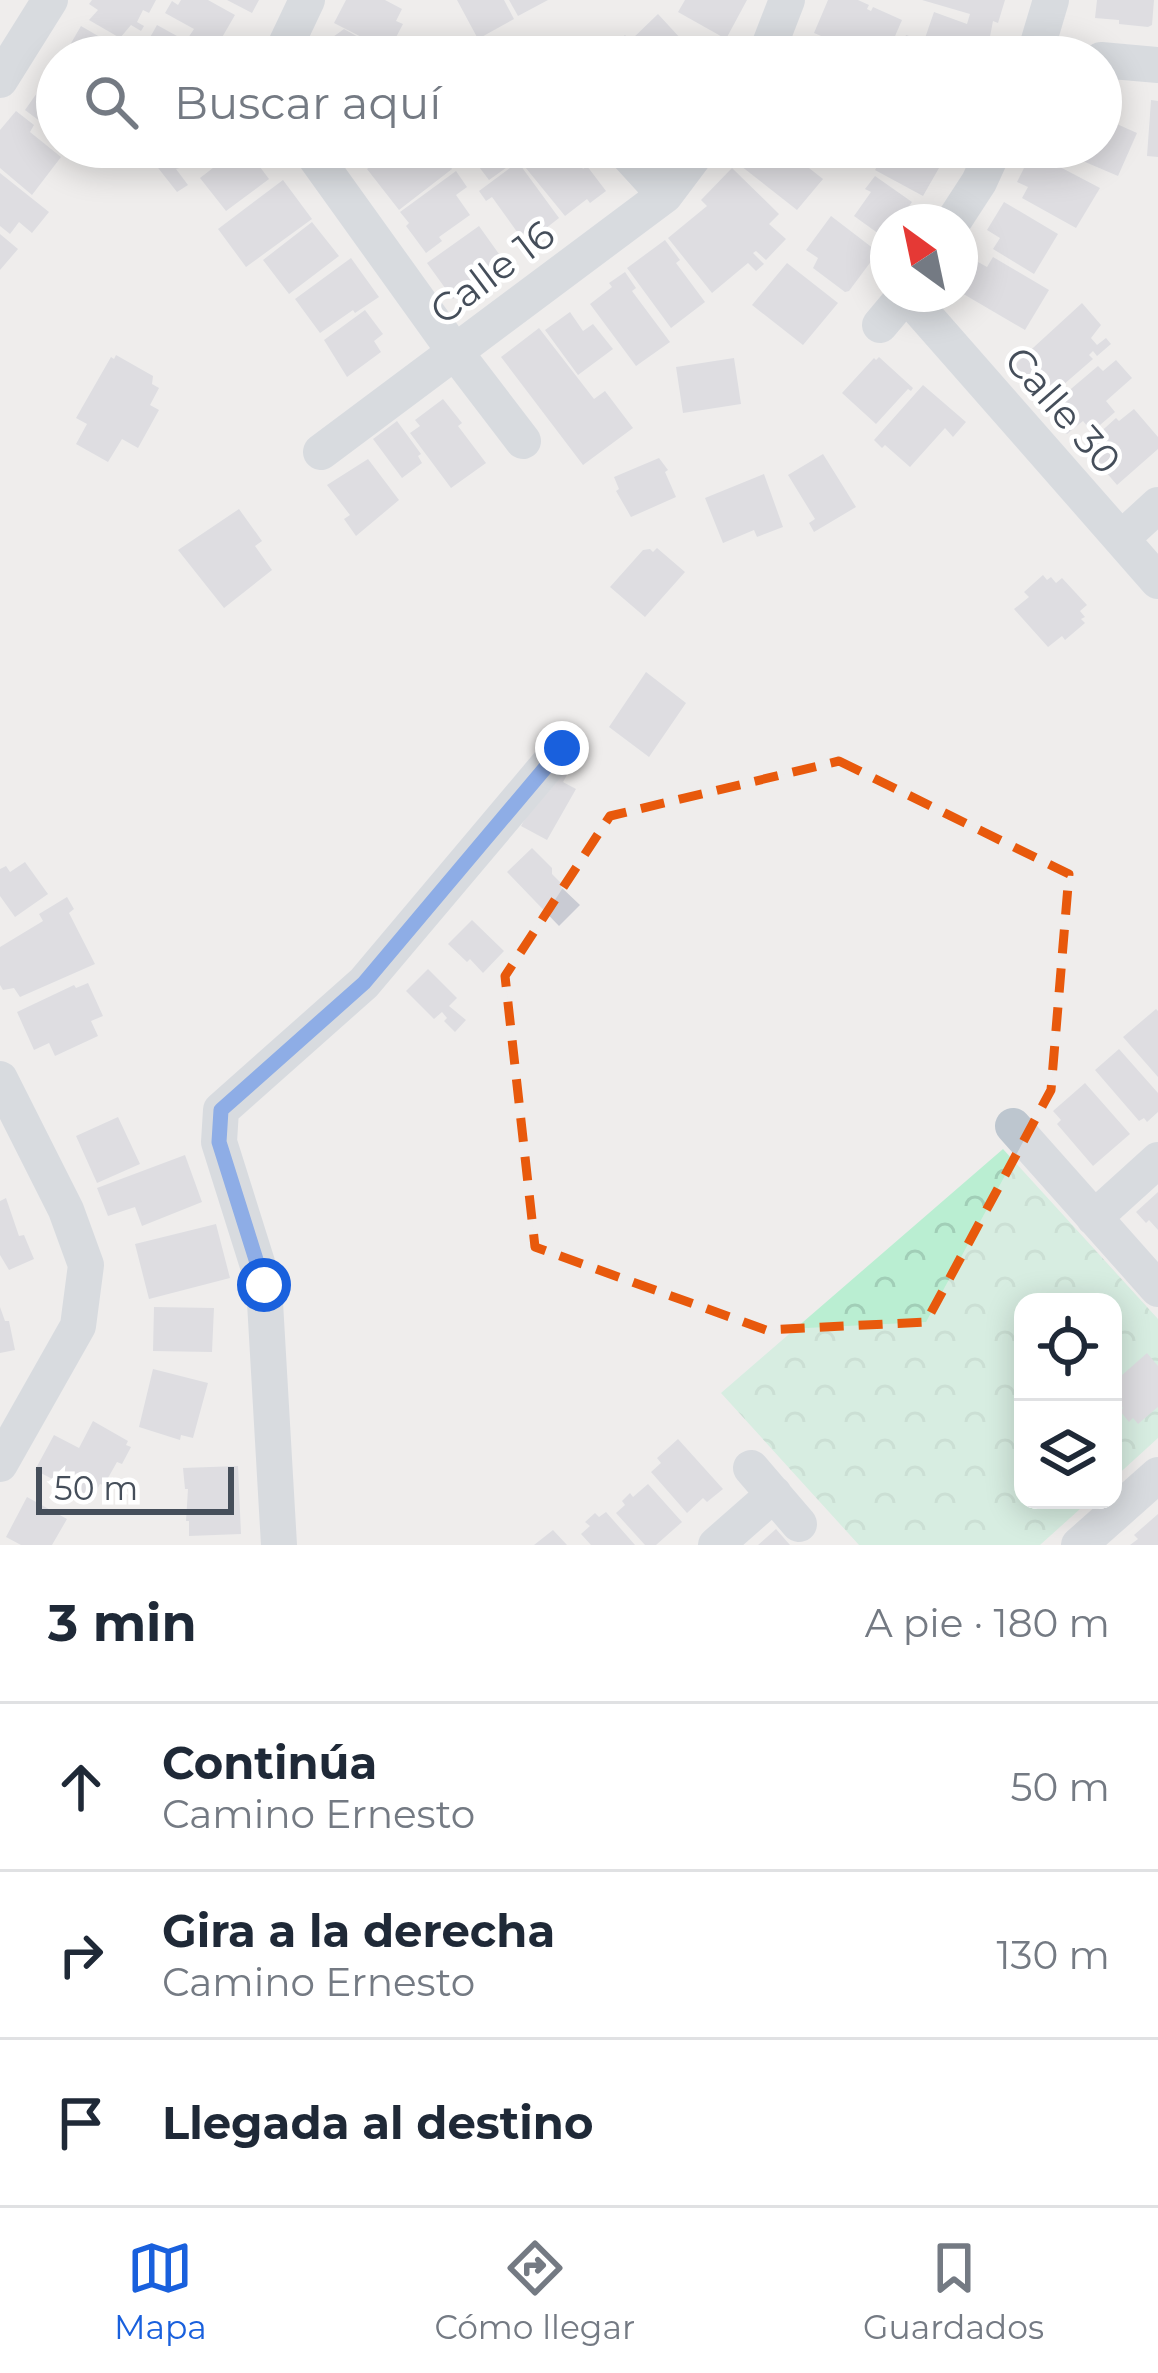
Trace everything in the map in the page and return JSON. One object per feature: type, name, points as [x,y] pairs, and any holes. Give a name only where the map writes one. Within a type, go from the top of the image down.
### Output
[{"type":"street","points":[[0,80],[50,0]]},
{"type":"street","points":[[290,36],[308,0]]},
{"type":"street","points":[[773,36],[787,0]]},
{"type":"street","points":[[1048,36],[1051,0]]},
{"type":"street","points":[[1122,62],[1158,65]]},
{"type":"street","points":[[323,168],[523,440]]},
{"type":"street","points":[[640,168],[665,195]]},
{"type":"street","name":"Calle 16","points":[[321,452],[665,195],[685,168]]},
{"type":"street","points":[[965,204],[985,168]]},
{"type":"street","points":[[880,326],[891,312]]},
{"type":"street","name":"Calle 30","points":[[922,312],[1158,580]]},
{"type":"street","points":[[1121,539],[1158,505]]},
{"type":"street","points":[[279,1545],[264,1285],[219,1142],[221,1110],[364,983],[562,748]]},
{"type":"street","points":[[0,1079],[66,1210],[86,1265],[78,1326],[0,1465]]},
{"type":"street","points":[[1013,1126],[1158,1289]]},
{"type":"street","points":[[1094,1218],[1158,1160]]},
{"type":"street","points":[[1079,1545],[1158,1475]]},
{"type":"street","points":[[716,1545],[762,1481],[800,1524]]},
{"type":"highlighted area","points":[[839,761],[1069,874],[1051,1090],[926,1322],[766,1330],[535,1247],[505,976],[610,816]]},
{"type":"green space","points":[[1003,1149],[1158,1319],[1158,1438],[1122,1471],[1122,1293],[1014,1293],[1014,1509],[1080,1509],[1040,1545],[859,1545],[721,1393]]},
{"type":"building","points":[[92,0],[156,0],[137,22],[144,26],[141,31],[131,25],[122,36],[89,20],[98,10],[89,4]]},
{"type":"building","points":[[181,0],[208,0],[235,15],[223,36],[189,36],[194,29],[165,13],[172,1],[178,5]]},
{"type":"building","points":[[227,0],[259,0],[252,13]]},
{"type":"building","points":[[346,0],[385,0],[402,9],[396,21],[403,24],[397,36],[359,36],[334,23]]},
{"type":"building","points":[[457,0],[504,0],[514,19],[476,36]]},
{"type":"building","points":[[509,0],[548,0],[518,16]]},
{"type":"building","points":[[685,0],[747,0],[728,36],[678,12]]},
{"type":"building","points":[[828,0],[858,0],[871,11],[873,7],[902,20],[895,36],[814,33]]},
{"type":"building","points":[[922,0],[1005,0],[990,36],[926,36],[934,12],[967,24],[970,14]]},
{"type":"building","points":[[1097,0],[1154,0],[1152,25],[1095,18]]},
{"type":"building","points":[[658,14],[678,36],[635,36]]},
{"type":"building","points":[[157,25],[177,36],[151,36]]},
{"type":"building","points":[[81,26],[98,36],[75,36]]},
{"type":"building","points":[[36,94],[36,118],[25,110]]},
{"type":"building","points":[[1151,100],[1158,101],[1158,157],[1147,156]]},
{"type":"building","points":[[16,111],[34,125],[30,132],[36,137],[36,168],[53,168],[32,195],[0,168],[0,130]]},
{"type":"building","points":[[1122,126],[1137,133],[1122,167]]},
{"type":"building","points":[[158,168],[180,168],[176,169],[188,185],[177,192]]},
{"type":"building","points":[[213,168],[261,168],[269,179],[226,211],[200,178]]},
{"type":"building","points":[[451,168],[452,169],[399,210],[367,169]]},
{"type":"building","points":[[480,168],[506,168],[489,180]]},
{"type":"building","points":[[510,168],[522,168],[559,218],[536,236],[530,228],[520,236],[492,197],[486,201],[479,191]]},
{"type":"building","points":[[526,168],[589,168],[606,191],[565,216]]},
{"type":"building","points":[[732,168],[779,214],[769,224],[786,239],[766,260],[753,253],[764,264],[756,271],[748,263],[712,293],[668,238],[707,206],[701,200]]},
{"type":"building","points":[[744,168],[809,168],[823,179],[797,210]]},
{"type":"building","points":[[876,168],[939,168],[923,196]]},
{"type":"building","points":[[1024,168],[1062,168],[1100,188],[1076,228],[1022,198],[1028,187],[1017,182]]},
{"type":"building","points":[[456,171],[467,187],[456,195],[470,215],[439,237],[442,241],[426,253],[400,212]]},
{"type":"building","points":[[0,173],[49,212],[32,233],[19,222],[10,234],[0,226]]},
{"type":"building","points":[[875,176],[912,202],[870,204],[870,228],[854,216],[871,192],[865,189]]},
{"type":"building","points":[[283,180],[312,219],[246,267],[218,229]]},
{"type":"building","points":[[1004,202],[1058,234],[1034,274],[993,249],[1000,238],[987,230]]},
{"type":"building","points":[[831,216],[870,246],[870,263],[845,292],[813,268],[818,258],[806,250]]},
{"type":"building","points":[[312,222],[339,256],[289,294],[263,260]]},
{"type":"building","points":[[479,226],[504,261],[453,299],[427,263]]},
{"type":"building","points":[[0,234],[18,249],[0,270]]},
{"type":"building","points":[[665,240],[705,302],[671,328],[627,268]]},
{"type":"building","points":[[993,257],[1049,290],[1025,330],[978,303],[978,262],[987,267]]},
{"type":"building","points":[[351,258],[379,297],[320,333],[295,299]]},
{"type":"building","points":[[787,263],[838,303],[803,345],[752,305]]},
{"type":"building","points":[[625,272],[636,288],[632,291],[670,342],[636,366],[590,304]]},
{"type":"building","points":[[1082,303],[1101,325],[1091,338],[1097,345],[1106,338],[1111,344],[1097,356],[1093,351],[1089,355],[1093,359],[1055,392],[1045,381],[1035,390],[1010,369]]},
{"type":"building","points":[[365,310],[383,334],[374,341],[381,352],[347,377],[324,340]]},
{"type":"building","points":[[570,312],[583,331],[593,324],[613,349],[578,375],[545,330]]},
{"type":"building","points":[[539,328],[594,399],[605,391],[633,428],[583,465],[501,357]]},
{"type":"building","points":[[116,355],[153,376],[152,384],[159,388],[150,405],[159,410],[138,448],[122,439],[108,462],[76,444],[87,424],[76,418]]},
{"type":"building","points":[[879,357],[913,388],[876,424],[842,393]]},
{"type":"building","points":[[734,358],[741,404],[683,413],[676,367]]},
{"type":"building","points":[[1116,360],[1132,378],[1106,401],[1115,412],[1092,432],[1083,421],[1067,434],[1046,410],[1098,366],[1103,371]]},
{"type":"building","points":[[923,385],[966,422],[953,437],[945,428],[910,467],[874,440]]},
{"type":"building","points":[[443,399],[486,463],[451,488],[410,433],[420,426],[415,420]]},
{"type":"building","points":[[1134,409],[1158,437],[1158,449],[1117,485],[1087,450],[1116,418],[1119,421]]},
{"type":"building","points":[[397,421],[421,454],[422,463],[402,478],[373,439]]},
{"type":"building","points":[[823,454],[856,507],[814,532],[809,523],[815,519],[788,475]]},
{"type":"building","points":[[659,458],[676,497],[631,517],[616,491],[614,477]]},
{"type":"building","points":[[368,459],[399,500],[356,536],[344,519],[350,515],[327,485]]},
{"type":"building","points":[[764,474],[783,527],[757,537],[754,530],[723,543],[705,498]]},
{"type":"building","points":[[239,509],[262,541],[255,546],[272,570],[224,608],[178,550]]},
{"type":"building","points":[[657,548],[685,572],[645,617],[610,587],[643,550]]},
{"type":"building","points":[[1043,575],[1056,583],[1062,578],[1087,605],[1080,611],[1085,623],[1048,647],[1014,609],[1029,597],[1024,592]]},
{"type":"building","points":[[646,672],[686,703],[649,757],[609,727]]},
{"type":"building","points":[[554,768],[567,775],[563,782],[576,789],[547,840],[521,826]]},
{"type":"building","points":[[532,848],[580,905],[559,926],[507,872]]},
{"type":"building","points":[[25,862],[48,894],[15,917],[0,896],[0,869],[6,866],[10,872]]},
{"type":"building","points":[[67,897],[74,909],[69,913],[95,964],[20,997],[14,988],[3,990],[0,947],[43,921],[39,914]]},
{"type":"building","points":[[472,920],[504,951],[483,973],[448,944]]},
{"type":"building","points":[[428,969],[457,998],[449,1006],[466,1020],[455,1032],[442,1012],[434,1019],[406,991]]},
{"type":"building","points":[[88,983],[103,1016],[91,1021],[98,1036],[55,1056],[49,1043],[34,1050],[17,1012]]},
{"type":"building","points":[[1158,1011],[1158,1077],[1123,1037]]},
{"type":"building","points":[[1119,1049],[1158,1093],[1158,1112],[1147,1122],[1139,1121],[1095,1070]]},
{"type":"building","points":[[1085,1083],[1130,1134],[1093,1166],[1057,1124],[1061,1120],[1053,1111]]},
{"type":"building","points":[[118,1117],[140,1164],[97,1183],[76,1136]]},
{"type":"building","points":[[185,1155],[202,1202],[142,1226],[135,1207],[108,1216],[97,1188]]},
{"type":"building","points":[[1158,1192],[1158,1230],[1136,1212]]},
{"type":"building","points":[[6,1198],[19,1236],[24,1235],[34,1259],[9,1270],[0,1255],[0,1201]]},
{"type":"building","points":[[216,1224],[230,1278],[149,1299],[135,1244]]},
{"type":"building","points":[[0,1307],[9,1321],[15,1350],[0,1353]]},
{"type":"building","points":[[154,1307],[214,1308],[212,1352],[153,1351]]},
{"type":"building","points":[[1147,1353],[1158,1366],[1158,1407],[1138,1424],[1122,1413],[1122,1375]]},
{"type":"building","points":[[153,1369],[208,1383],[193,1438],[181,1435],[180,1440],[139,1427]]},
{"type":"building","points":[[93,1421],[131,1447],[89,1504],[35,1470],[54,1435],[79,1448]]},
{"type":"building","points":[[678,1439],[723,1489],[707,1502],[703,1498],[687,1513],[651,1472],[661,1463],[657,1458]]},
{"type":"building","points":[[238,1466],[241,1534],[189,1536],[183,1468]]},
{"type":"building","points":[[648,1484],[682,1522],[656,1545],[645,1545],[616,1513],[630,1493],[633,1497]]},
{"type":"building","points":[[27,1497],[67,1519],[52,1545],[21,1545],[6,1537]]},
{"type":"building","points":[[606,1512],[635,1545],[591,1545],[581,1534],[595,1513],[599,1517]]},
{"type":"building","points":[[1158,1514],[1158,1545],[1130,1545],[1138,1539],[1134,1535]]},
{"type":"building","points":[[776,1529],[790,1545],[758,1545]]},
{"type":"building","points":[[553,1530],[567,1545],[534,1545]]},
{"type":"route","points":[[264,1285],[219,1142],[221,1110],[364,983],[562,748]]}]
